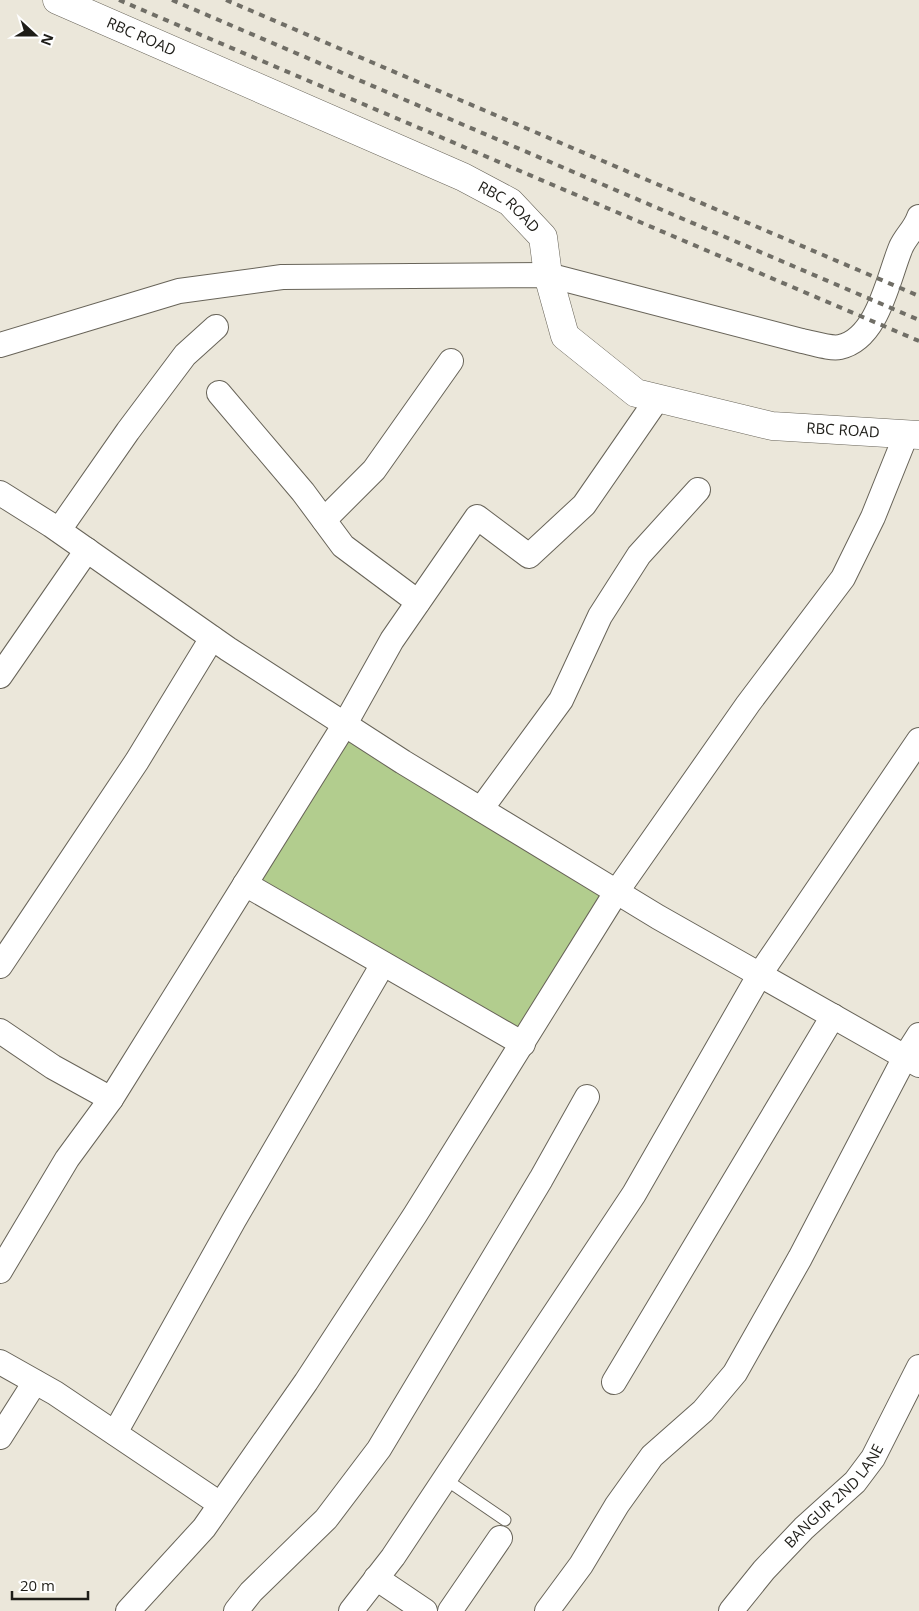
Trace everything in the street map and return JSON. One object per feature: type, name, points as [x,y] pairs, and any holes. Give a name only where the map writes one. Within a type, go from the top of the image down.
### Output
[{"type":"street","name":"RBC ROAD","points":[[57,0],[463,178],[510,202],[543,237],[548,275],[565,336],[636,393],[772,426],[912,435]]},
{"type":"street","points":[[0,345],[179,291],[282,276],[548,275],[802,341],[839,348],[860,338],[872,322],[902,244],[918,224]]},
{"type":"street","points":[[59,530],[128,431],[185,356],[216,327]]},
{"type":"street","points":[[324,520],[374,470],[451,361]]},
{"type":"street","points":[[219,393],[324,520],[343,546],[418,602]]},
{"type":"street","points":[[0,1271],[67,1159],[111,1098],[345,724],[392,640],[477,517],[529,556],[584,505],[658,398]]},
{"type":"street","points":[[128,1611],[204,1528],[306,1382],[523,1044],[617,891],[748,704],[843,578],[912,435]]},
{"type":"street","points":[[481,809],[561,700],[600,616],[639,555],[698,490]]},
{"type":"street","points":[[0,493],[59,530],[212,638],[481,809],[617,891],[912,1061]]},
{"type":"street","points":[[0,676],[86,550]]},
{"type":"street","points":[[0,966],[137,761],[212,638]]},
{"type":"street","points":[[351,1611],[445,1479],[634,1194],[760,974],[919,740]]},
{"type":"street","points":[[245,884],[523,1044]]},
{"type":"street","points":[[115,1433],[234,1220],[383,964]]},
{"type":"street","points":[[614,1382],[833,1016]]},
{"type":"street","points":[[0,1031],[53,1067],[111,1098]]},
{"type":"street","points":[[547,1611],[581,1565],[617,1506],[652,1456],[703,1411],[735,1373],[912,1061],[919,1036]]},
{"type":"street","points":[[236,1611],[251,1592],[326,1519],[379,1449],[541,1179],[587,1097]]},
{"type":"street","points":[[0,1362],[115,1433],[220,1504]]},
{"type":"street","name":"BANGUR 2ND LANE","points":[[731,1611],[764,1570],[855,1482],[872,1458],[919,1367]]},
{"type":"street","points":[[0,1437],[35,1382]]},
{"type":"street","points":[[450,1611],[502,1529]]},
{"type":"street","points":[[376,1578],[425,1611]]},
{"type":"lane","points":[[445,1479],[502,1529]]},
{"type":"green space","points":[[345,724],[617,891],[523,1044],[245,884]]},
{"type":"railway","points":[[119,0],[919,341]]},
{"type":"railway","points":[[172,0],[919,320]]},
{"type":"railway","points":[[226,0],[919,296]]}]
